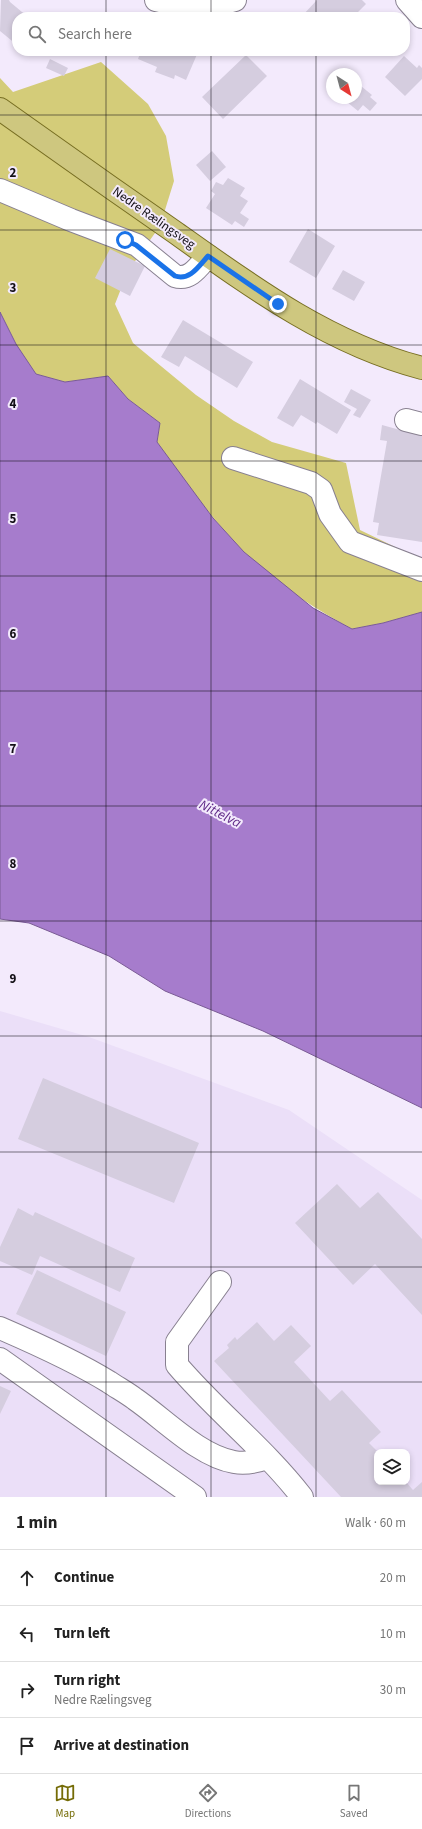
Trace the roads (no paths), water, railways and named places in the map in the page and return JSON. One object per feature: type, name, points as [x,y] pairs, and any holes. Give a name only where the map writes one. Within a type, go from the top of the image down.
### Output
[{"type":"main road","name":"Nedre Rælingsveg","points":[[0,109],[278,304],[309,322],[365,349],[422,368]]},
{"type":"street","points":[[156,0],[185,6],[215,6],[235,0]]},
{"type":"street","points":[[406,0],[422,17]]},
{"type":"street","points":[[0,190],[136,245],[175,276],[188,276],[208,256]]},
{"type":"street","points":[[234,458],[311,483],[321,490],[330,514],[350,542],[422,570]]},
{"type":"street","points":[[220,1282],[177,1342],[177,1365],[197,1389],[267,1458],[302,1497]]},
{"type":"street","points":[[0,1328],[33,1343],[108,1382],[135,1398],[193,1444],[210,1453],[234,1462],[251,1463],[267,1458]]},
{"type":"street","points":[[0,1358],[195,1497]]},
{"type":"water","name":"Nittelva","points":[[0,312],[16,344],[36,374],[65,382],[108,376],[128,399],[160,423],[157,442],[213,518],[244,552],[313,608],[352,629],[383,623],[422,612],[422,1108],[263,1031],[165,991],[109,956],[29,923],[0,919]]}]
